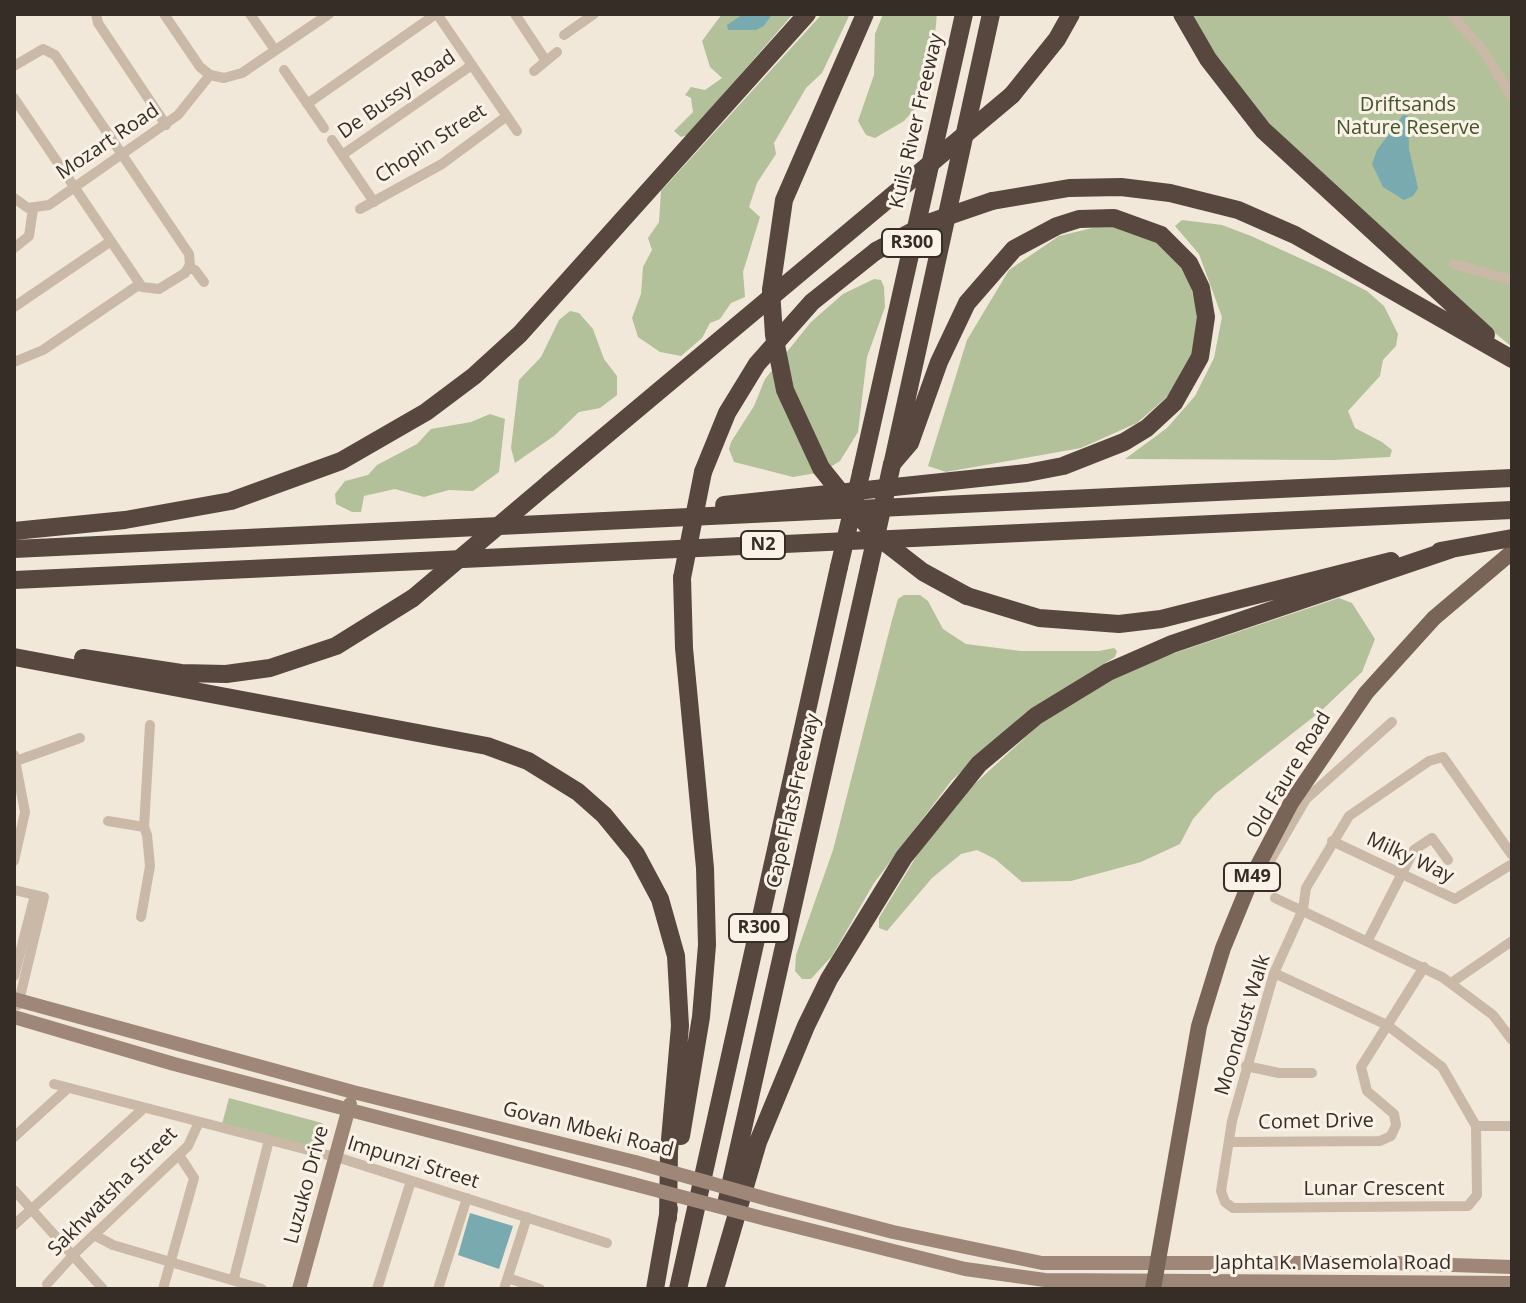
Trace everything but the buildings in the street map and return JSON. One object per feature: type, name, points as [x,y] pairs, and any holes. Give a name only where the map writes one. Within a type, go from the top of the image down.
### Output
[{"type":"highway","points":[[14,531],[125,520],[231,501],[341,461],[426,412],[520,334],[807,14]]},
{"type":"highway","points":[[865,14],[784,200],[773,262],[772,307],[778,363],[800,430],[836,491],[874,534],[923,572],[967,596],[1039,618],[1119,624],[1161,619],[1364,566],[1512,538]]},
{"type":"highway","name":"Kuils River Freeway","points":[[861,473],[964,14]]},
{"type":"highway","name":"R300","points":[[892,464],[991,14]]},
{"type":"highway","points":[[14,647],[181,673],[247,672],[294,662],[336,646],[413,598],[1012,95],[1057,39],[1071,14]]},
{"type":"highway","points":[[1182,14],[1208,59],[1263,130],[1442,298],[1512,358]]},
{"type":"highway","points":[[655,1289],[701,1017],[707,945],[705,868],[684,648],[682,578],[703,472],[727,413],[766,354],[812,302],[876,251],[928,223],[992,201],[1069,188],[1121,187],[1170,193],[1238,210],[1295,235],[1512,358]]},
{"type":"highway","points":[[634,520],[704,506],[1027,473],[1063,466],[1111,449],[1161,416],[1195,371],[1203,344],[1206,317],[1201,288],[1189,263],[1161,235],[1114,218],[1079,219],[1057,226],[1014,249],[967,303],[939,362],[910,443],[892,464]]},
{"type":"highway","name":"Cape Flats Freeway","points":[[707,1289],[892,464]]},
{"type":"highway","name":"Cape Flats Freeway","points":[[678,1289],[861,473]]},
{"type":"highway","name":"N2","points":[[14,549],[1512,478]]},
{"type":"highway","name":"N2","points":[[14,580],[1512,510]]},
{"type":"highway","points":[[715,1289],[750,1164],[817,1003],[885,884],[929,822],[979,764],[1036,716],[1108,672],[1172,644],[1452,549]]},
{"type":"highway","points":[[14,657],[487,746],[528,761],[585,798],[614,826],[641,862],[666,914],[676,956],[680,1016],[669,1151],[668,1218]]},
{"type":"main road","name":"Old Faure Road","points":[[1157,1263],[1197,1034],[1223,948],[1253,875],[1291,803],[1357,704],[1414,639],[1472,584],[1512,552]]},
{"type":"main road","name":"Govan Mbeki Road","points":[[17,1000],[353,1092],[635,1162],[893,1232],[1027,1260],[1157,1263]]},
{"type":"main road","name":"Govan Mbeki Road","points":[[14,1017],[348,1110],[766,1219],[997,1275],[1154,1286]]},
{"type":"main road","name":"Luzuko Drive","points":[[299,1289],[353,1092]]},
{"type":"main road","name":"Japhta K. Masemola Road","points":[[1157,1263],[1392,1263],[1512,1267]]},
{"type":"main road","name":"M49","points":[[1154,1286],[1157,1263]]},
{"type":"main road","name":"Japhta K. Masemola Road","points":[[1154,1286],[1512,1283]]},
{"type":"street","points":[[96,14],[98,23],[166,125]]},
{"type":"street","points":[[164,14],[200,67],[210,75],[224,78],[238,75],[326,15]]},
{"type":"street","points":[[250,14],[275,50]]},
{"type":"street","points":[[307,104],[437,14],[517,131]]},
{"type":"street","points":[[515,14],[546,61]]},
{"type":"street","points":[[1451,14],[1483,50],[1512,98]]},
{"type":"street","points":[[564,35],[591,15]]},
{"type":"street","points":[[14,66],[38,50],[52,51],[189,254],[189,268]]},
{"type":"street","points":[[534,71],[557,52]]},
{"type":"street","name":"De Bussy Road","points":[[342,155],[472,65]]},
{"type":"street","points":[[284,70],[324,128]]},
{"type":"street","name":"Mozart Road","points":[[33,209],[45,207],[166,125],[178,115],[210,75]]},
{"type":"street","points":[[14,98],[140,284],[149,290],[159,289],[189,268]]},
{"type":"street","name":"Chopin Street","points":[[360,209],[442,164],[507,116]]},
{"type":"street","name":"Chopin Street","points":[[332,140],[374,202]]},
{"type":"street","points":[[14,198],[33,209],[29,236],[14,248]]},
{"type":"street","points":[[14,307],[111,241]]},
{"type":"street","points":[[1454,264],[1512,280]]},
{"type":"street","points":[[189,268],[195,270],[204,282]]},
{"type":"street","points":[[14,362],[43,350],[140,284]]},
{"type":"street","points":[[1253,875],[1267,866],[1306,799],[1392,722]]},
{"type":"street","points":[[141,917],[151,855],[144,827],[150,725]]},
{"type":"street","points":[[14,861],[25,812],[15,758],[80,738]]},
{"type":"street","name":"Moondust Walk","points":[[1225,1202],[1221,1191],[1246,1066],[1274,973],[1303,909],[1306,888],[1341,826],[1359,808],[1429,761],[1443,757],[1512,855]]},
{"type":"street","points":[[108,821],[144,827]]},
{"type":"street","points":[[1368,940],[1399,873],[1414,850],[1429,839],[1434,840],[1448,860]]},
{"type":"street","name":"Milky Way","points":[[1332,841],[1455,899],[1512,864]]},
{"type":"street","points":[[14,890],[40,896],[27,943],[14,1017]]},
{"type":"street","points":[[1275,898],[1424,967],[1451,983],[1507,1023],[1512,1040]]},
{"type":"street","points":[[1451,983],[1512,941]]},
{"type":"street","points":[[14,976],[27,943]]},
{"type":"street","name":"Comet Drive","points":[[1230,1142],[1380,1141],[1391,1136],[1396,1125],[1394,1114],[1367,1091],[1361,1074],[1364,1061],[1424,967]]},
{"type":"street","name":"Lunar Crescent","points":[[1225,1202],[1233,1208],[1468,1206],[1477,1195],[1476,1126],[1468,1106],[1437,1061],[1387,1025],[1274,973]]},
{"type":"street","points":[[1246,1066],[1279,1073],[1312,1073]]},
{"type":"street","name":"Impunzi Street","points":[[54,1084],[335,1157],[607,1243]]},
{"type":"street","points":[[14,1137],[68,1088]]},
{"type":"street","points":[[14,1225],[144,1108]]},
{"type":"street","name":"Sakhwatsha Street","points":[[47,1284],[73,1255],[179,1155],[191,1141],[199,1122]]},
{"type":"street","points":[[1476,1126],[1512,1126]]},
{"type":"street","points":[[234,1278],[269,1140]]},
{"type":"street","points":[[163,1289],[194,1178],[179,1155]]},
{"type":"street","points":[[377,1289],[411,1181]]},
{"type":"street","points":[[14,1190],[103,1289]]},
{"type":"street","points":[[438,1289],[467,1198]]},
{"type":"street","points":[[527,1217],[506,1284],[540,1289]]},
{"type":"street","points":[[94,1235],[113,1245],[234,1278],[258,1288]]},
{"type":"green space","points":[[722,14],[743,14],[733,28],[738,30],[764,26],[773,14],[793,14],[688,135],[681,137],[674,131],[693,112],[691,98],[685,95],[691,87],[705,90],[722,78],[710,67],[702,41]]},
{"type":"green space","points":[[822,14],[850,14],[822,73],[806,88],[774,143],[776,154],[757,183],[749,207],[760,217],[743,272],[745,297],[731,303],[720,319],[710,323],[702,338],[681,356],[660,352],[638,337],[632,318],[641,294],[643,267],[652,250],[648,238],[659,222],[661,191]]},
{"type":"green space","points":[[883,14],[937,14],[931,76],[923,100],[904,121],[875,138],[866,135],[858,121],[874,75],[875,34]]},
{"type":"green space","name":"Driftsands Nature Reserve","points":[[1183,14],[1512,14],[1512,347],[1352,207],[1256,110]]},
{"type":"green space","points":[[1182,220],[1222,225],[1251,236],[1367,291],[1384,306],[1398,334],[1396,346],[1383,360],[1380,376],[1348,411],[1355,428],[1392,450],[1390,457],[1334,460],[1125,459],[1167,428],[1195,396],[1214,358],[1222,317],[1199,254],[1175,226]]},
{"type":"green space","points":[[1101,226],[1120,227],[1157,240],[1178,262],[1190,282],[1199,324],[1196,347],[1176,389],[1137,423],[1081,448],[946,472],[928,466],[967,340],[1009,270],[1059,236]]},
{"type":"green space","points":[[874,279],[881,280],[884,287],[885,307],[867,357],[858,432],[840,461],[822,472],[793,477],[734,462],[729,449],[731,442],[754,406],[765,379],[811,322],[843,294]]},
{"type":"green space","points":[[570,311],[579,313],[593,329],[604,359],[617,376],[617,395],[600,408],[579,412],[554,436],[515,463],[511,448],[519,380],[541,357],[559,320]]},
{"type":"green space","points":[[490,414],[505,419],[499,472],[473,491],[449,490],[424,497],[395,489],[364,496],[361,512],[352,512],[336,504],[335,494],[345,481],[368,475],[377,465],[417,444],[431,429],[471,422]]},
{"type":"green space","points":[[904,595],[920,595],[928,601],[943,629],[966,644],[1021,651],[1099,651],[1114,648],[1117,651],[1115,657],[1024,714],[952,780],[874,883],[832,956],[811,979],[802,979],[795,971],[796,955],[833,850],[892,620],[898,599]]},
{"type":"green space","points":[[1339,598],[1352,603],[1375,639],[1362,672],[1321,711],[1215,794],[1193,819],[1180,844],[1141,862],[1071,881],[1022,882],[995,859],[977,850],[961,854],[932,878],[887,931],[879,928],[879,918],[919,852],[967,791],[1040,724],[1108,680],[1166,656]]},
{"type":"green space","points":[[229,1098],[322,1123],[327,1130],[323,1145],[319,1149],[222,1124]]},
{"type":"water","points":[[743,14],[773,14],[764,26],[756,30],[728,30],[727,25]]},
{"type":"water","points":[[1403,115],[1408,116],[1409,149],[1418,188],[1413,196],[1404,200],[1383,187],[1372,164],[1377,150]]},
{"type":"water","points":[[470,1213],[513,1226],[499,1269],[458,1255]]}]
